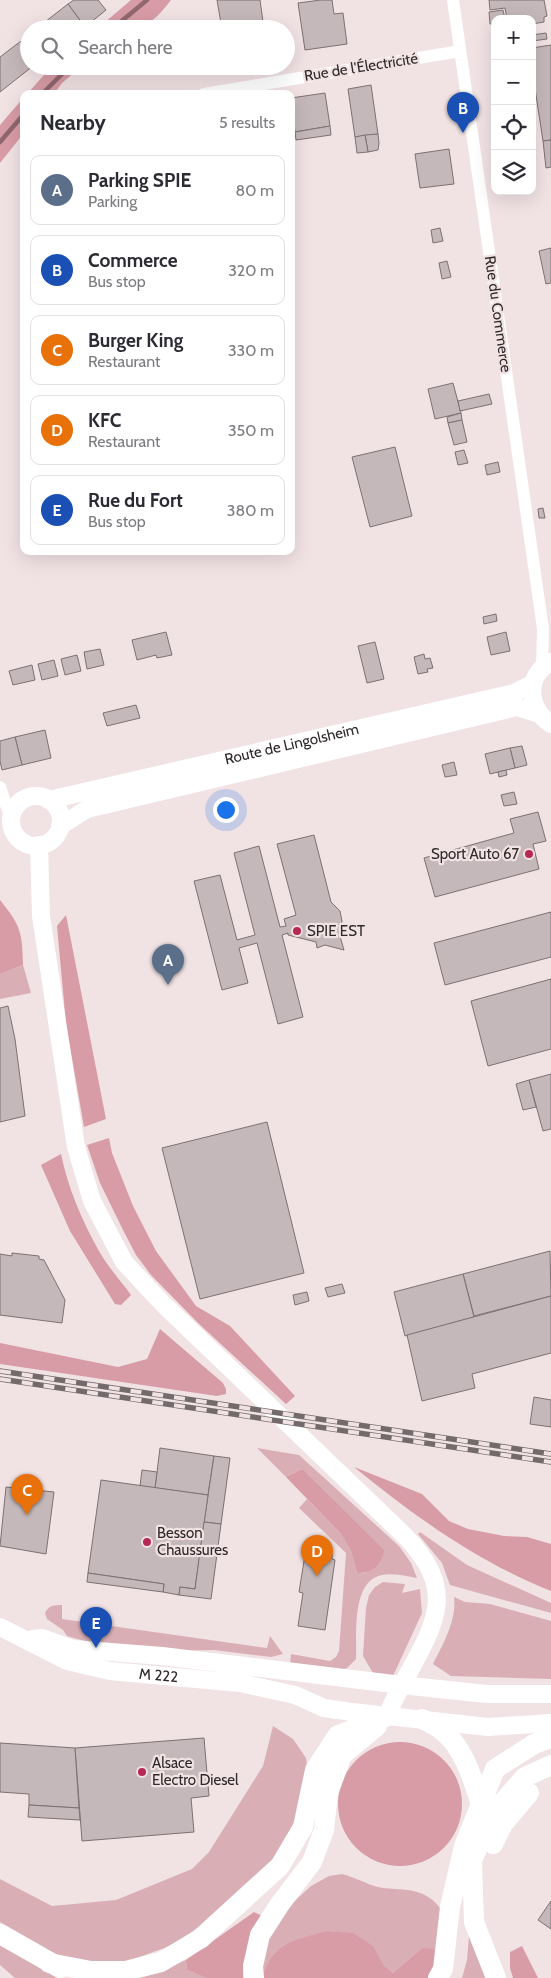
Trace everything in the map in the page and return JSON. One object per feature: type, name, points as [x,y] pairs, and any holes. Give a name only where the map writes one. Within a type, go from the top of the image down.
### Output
[{"type":"highway","points":[[50,1962],[91,1971],[126,1971],[161,1962],[200,1939],[280,1866],[303,1827],[315,1770],[338,1735],[388,1716]]},
{"type":"highway","points":[[254,1978],[253,1966],[260,1935],[280,1904],[312,1862],[324,1830],[328,1793],[342,1755],[388,1716]]},
{"type":"highway","points":[[422,1719],[441,1730],[454,1745],[469,1767],[481,1805]]},
{"type":"highway","points":[[438,1978],[443,1970],[450,1907],[464,1846],[495,1768],[534,1744],[551,1738]]},
{"type":"highway","points":[[496,1978],[474,1922],[472,1860],[494,1812],[525,1777],[551,1766]]},
{"type":"highway","points":[[506,1978],[485,1919],[484,1862],[503,1824],[535,1785],[551,1778]]},
{"type":"highway","points":[[0,1934],[80,1978]]},
{"type":"main road","points":[[545,719],[534,705],[531,695],[532,684],[536,675],[546,665]]},
{"type":"main road","name":"Route de Lingolsheim","points":[[49,800],[514,693],[532,684]]},
{"type":"main road","name":"Route de Lingolsheim","points":[[60,826],[87,808],[517,707],[545,719]]},
{"type":"main road","points":[[35,796],[49,800],[58,811],[60,826],[52,839],[39,845],[25,843],[7,834],[11,820],[7,808],[35,796]]},
{"type":"main road","points":[[39,845],[41,916],[74,1139],[92,1201],[124,1262],[163,1304],[416,1546],[428,1564],[437,1592],[433,1624],[392,1701],[388,1716]]},
{"type":"main road","name":"M 222","points":[[0,1627],[67,1662],[110,1672],[240,1683],[295,1695],[324,1708],[388,1716],[488,1727],[551,1723]]},
{"type":"main road","name":"M 222","points":[[26,1641],[42,1638],[74,1649],[171,1657],[402,1685]]},
{"type":"main road","points":[[402,1685],[486,1694],[551,1694]]},
{"type":"street","name":"Rue du Commerce","points":[[453,0],[543,629],[546,665]]},
{"type":"street","name":"Rue de l'Électricité","points":[[228,90],[460,51]]},
{"type":"street","name":"Rue du Commerce","points":[[543,629],[551,640]]},
{"type":"street","points":[[0,787],[7,808]]},
{"type":"shaded area","points":[[131,0],[171,0],[152,20],[108,20]]},
{"type":"shaded area","points":[[44,75],[71,75],[57,90],[31,90]]},
{"type":"shaded area","points":[[20,102],[20,138],[0,163],[0,125]]},
{"type":"shaded area","points":[[0,900],[12,916],[19,930],[23,965],[0,974]]},
{"type":"shaded area","points":[[66,915],[106,1119],[84,1127],[66,1024],[57,926]]},
{"type":"shaded area","points":[[23,965],[31,993],[0,999],[0,974]]},
{"type":"shaded area","points":[[109,1138],[112,1153],[133,1206],[156,1251],[196,1306],[230,1326],[295,1396],[286,1404],[198,1323],[151,1275],[136,1255],[100,1183],[87,1145]]},
{"type":"shaded area","points":[[61,1154],[76,1204],[87,1228],[110,1268],[131,1295],[121,1305],[115,1304],[70,1231],[41,1165]]},
{"type":"shaded area","points":[[160,1329],[223,1383],[226,1394],[217,1396],[0,1364],[0,1343],[118,1367],[147,1359]]},
{"type":"shaded area","points":[[257,1448],[299,1455],[399,1546],[411,1563],[417,1578],[386,1574],[372,1579],[365,1587],[360,1598],[356,1623],[356,1659],[347,1668],[342,1670],[290,1664],[291,1654],[330,1661],[336,1657],[339,1651],[346,1553],[299,1508],[307,1499],[341,1534],[351,1551],[357,1573],[365,1573],[302,1469],[286,1477]]},
{"type":"shaded area","points":[[354,1467],[422,1494],[449,1521],[468,1529],[504,1536],[527,1537],[551,1544],[551,1591],[472,1552],[423,1520]]},
{"type":"shaded area","points":[[302,1469],[384,1550],[379,1564],[372,1570],[357,1573],[351,1551],[341,1534],[286,1477]]},
{"type":"shaded area","points":[[420,1532],[467,1565],[551,1603],[551,1613],[450,1585],[442,1563],[418,1534]]},
{"type":"shaded area","points":[[383,1582],[405,1584],[402,1593],[420,1589],[422,1613],[393,1676],[373,1673],[363,1656],[366,1608],[369,1595],[375,1587]]},
{"type":"shaded area","points":[[454,1597],[465,1602],[490,1604],[551,1621],[551,1679],[451,1676],[433,1664],[451,1623]]},
{"type":"shaded area","points":[[54,1605],[62,1605],[62,1619],[267,1648],[270,1636],[283,1654],[271,1657],[214,1650],[168,1651],[95,1644],[67,1636],[63,1630],[47,1619],[45,1613],[48,1608]]},
{"type":"shaded area","points":[[273,1726],[293,1739],[306,1758],[308,1773],[297,1827],[270,1867],[233,1905],[170,1946],[117,1965],[63,1958],[0,1922],[0,1879],[52,1906],[116,1900],[192,1869],[209,1852],[263,1766]]},
{"type":"shaded area","points":[[400,1742],[424,1746],[444,1760],[458,1780],[462,1804],[458,1828],[444,1848],[424,1862],[400,1866],[376,1862],[356,1848],[342,1828],[338,1804],[342,1780],[356,1760],[376,1746]]},
{"type":"shaded area","points":[[342,1874],[378,1887],[417,1892],[436,1903],[445,1919],[452,1960],[422,1948],[393,1973],[384,1965],[372,1946],[353,1934],[328,1931],[262,1978],[261,1952],[287,1908],[311,1886],[329,1876]]},
{"type":"shaded area","points":[[254,1912],[262,1916],[243,1966],[243,1978],[206,1978],[187,1970],[186,1960]]},
{"type":"shaded area","points":[[328,1931],[353,1933],[373,1946],[384,1965],[393,1973],[422,1948],[434,1949],[436,1959],[429,1978],[262,1978],[267,1966],[279,1949],[296,1940]]},
{"type":"shaded area","points":[[469,1936],[486,1978],[462,1978],[467,1960]]},
{"type":"shaded area","points":[[0,1943],[58,1978],[15,1978],[0,1965]]},
{"type":"shaded area","points":[[522,1946],[538,1978],[513,1978],[510,1968],[510,1952]]},
{"type":"shaded area","points":[[186,1960],[187,1970],[206,1978],[129,1978],[160,1971]]},
{"type":"building","points":[[74,0],[98,0],[106,10],[94,20],[80,20],[68,4]]},
{"type":"building","points":[[217,0],[260,0],[263,20],[220,20]]},
{"type":"building","points":[[332,0],[334,14],[343,13],[347,44],[305,50],[298,3]]},
{"type":"building","points":[[489,0],[544,0],[547,16],[544,17],[544,22],[536,23],[536,15],[506,15],[505,8],[490,10]]},
{"type":"building","points":[[68,4],[80,20],[48,20]]},
{"type":"building","points":[[503,10],[504,15],[491,15],[490,24],[489,12]]},
{"type":"building","points":[[546,33],[547,39],[536,40],[536,34]]},
{"type":"building","points":[[20,42],[20,75],[22,75],[0,92],[0,57]]},
{"type":"building","points":[[551,45],[551,140],[543,141],[536,95],[536,47]]},
{"type":"building","points":[[371,85],[378,134],[355,137],[348,89]]},
{"type":"building","points":[[325,93],[330,126],[295,132],[295,97]]},
{"type":"building","points":[[330,126],[331,135],[296,140],[295,132]]},
{"type":"building","points":[[378,134],[378,150],[368,152],[365,135]]},
{"type":"building","points":[[365,135],[368,152],[357,153],[355,137]]},
{"type":"building","points":[[551,140],[551,167],[546,168],[543,141]]},
{"type":"building","points":[[449,149],[454,184],[420,188],[415,154]]},
{"type":"building","points":[[440,228],[443,241],[433,243],[431,230]]},
{"type":"building","points":[[551,248],[551,283],[546,284],[539,251]]},
{"type":"building","points":[[447,261],[451,277],[442,279],[439,263]]},
{"type":"building","points":[[453,383],[461,413],[435,419],[428,389]]},
{"type":"building","points":[[489,394],[492,404],[460,411],[458,401]]},
{"type":"building","points":[[461,413],[462,420],[448,423],[447,417]]},
{"type":"building","points":[[462,420],[467,442],[454,445],[448,423]]},
{"type":"building","points":[[395,447],[412,516],[370,527],[352,457]]},
{"type":"building","points":[[464,450],[468,463],[458,465],[455,452]]},
{"type":"building","points":[[498,462],[500,472],[487,475],[485,465]]},
{"type":"building","points":[[543,508],[545,518],[539,518],[538,509]]},
{"type":"building","points":[[496,614],[497,621],[484,624],[483,617]]},
{"type":"building","points":[[166,632],[172,655],[157,658],[156,655],[137,660],[132,640]]},
{"type":"building","points":[[506,632],[510,651],[491,655],[487,637]]},
{"type":"building","points":[[375,642],[384,679],[367,683],[358,646]]},
{"type":"building","points":[[100,649],[104,665],[87,669],[84,652]]},
{"type":"building","points":[[424,654],[425,659],[430,658],[433,668],[427,669],[428,672],[418,674],[414,657]]},
{"type":"building","points":[[77,655],[81,671],[65,675],[61,659]]},
{"type":"building","points":[[54,660],[58,676],[42,680],[38,664]]},
{"type":"building","points":[[32,665],[35,680],[13,685],[9,671]]},
{"type":"building","points":[[136,705],[140,718],[107,726],[103,713]]},
{"type":"building","points":[[45,730],[51,758],[22,765],[15,737]]},
{"type":"building","points":[[15,737],[22,765],[2,770],[0,741]]},
{"type":"building","points":[[522,746],[527,765],[515,768],[510,748]]},
{"type":"building","points":[[510,748],[515,768],[490,774],[485,754]]},
{"type":"building","points":[[454,762],[457,775],[445,777],[442,765]]},
{"type":"building","points":[[506,770],[507,775],[499,777],[498,772]]},
{"type":"building","points":[[514,792],[517,804],[504,806],[501,795]]},
{"type":"building","points":[[538,812],[546,841],[533,844],[539,869],[435,897],[424,858],[514,833],[510,819]]},
{"type":"building","name":"SPIE EST","points":[[314,835],[331,902],[340,911],[342,921],[339,933],[344,950],[325,945],[317,948],[316,942],[288,935],[288,933],[282,935],[303,1017],[278,1024],[257,943],[239,948],[248,983],[222,990],[194,881],[220,875],[237,940],[255,935],[234,853],[259,846],[280,927],[286,926],[284,919],[296,915],[277,844]]},
{"type":"building","points":[[551,912],[551,957],[445,985],[434,943]]},
{"type":"building","points":[[551,979],[551,1049],[488,1066],[471,1001]]},
{"type":"building","points":[[8,1006],[15,1039],[25,1116],[0,1122],[0,1008]]},
{"type":"building","points":[[551,1074],[551,1129],[543,1131],[529,1080]]},
{"type":"building","points":[[529,1080],[536,1107],[523,1110],[516,1084]]},
{"type":"building","points":[[267,1122],[304,1273],[200,1299],[162,1148]]},
{"type":"building","points":[[550,1251],[551,1296],[474,1316],[463,1274]]},
{"type":"building","points":[[12,1253],[39,1256],[39,1259],[44,1260],[65,1300],[62,1323],[0,1315],[0,1254],[12,1256]]},
{"type":"building","points":[[463,1274],[474,1317],[405,1336],[394,1292]]},
{"type":"building","points":[[342,1284],[345,1293],[328,1297],[325,1288]]},
{"type":"building","points":[[307,1292],[309,1301],[295,1305],[293,1295]]},
{"type":"building","points":[[551,1296],[551,1353],[472,1374],[475,1388],[422,1401],[407,1335]]},
{"type":"building","points":[[534,1397],[551,1400],[551,1427],[530,1424]]},
{"type":"building","points":[[160,1448],[214,1456],[208,1495],[155,1488]]},
{"type":"building","points":[[214,1456],[230,1458],[221,1524],[204,1522]]},
{"type":"building","points":[[142,1470],[157,1472],[155,1488],[140,1486]]},
{"type":"building","name":"Besson Chaussures","points":[[101,1480],[208,1495],[195,1589],[180,1587],[179,1595],[163,1592],[164,1584],[88,1573]]},
{"type":"building","points":[[6,1487],[54,1492],[46,1554],[0,1546]]},
{"type":"building","points":[[204,1522],[221,1524],[211,1599],[179,1595],[180,1587],[195,1589]]},
{"type":"building","points":[[321,1552],[332,1553],[332,1559],[335,1560],[325,1630],[298,1626],[303,1593],[299,1592],[305,1555],[320,1557]]},
{"type":"building","points":[[88,1573],[164,1584],[163,1592],[87,1582]]},
{"type":"building","name":"Alsace Electro Diesel","points":[[204,1738],[209,1796],[191,1798],[194,1832],[82,1841],[75,1748]]},
{"type":"building","points":[[0,1743],[75,1748],[79,1808],[29,1805],[29,1794],[0,1792]]},
{"type":"building","points":[[29,1805],[79,1808],[80,1820],[28,1817]]},
{"type":"building","points":[[551,1901],[551,1929],[538,1920]]},
{"type":"waterway","points":[[123,20],[147,0]]},
{"type":"waterway","points":[[46,90],[61,75]]},
{"type":"waterway","points":[[0,142],[20,119]]},
{"type":"railway","points":[[0,1371],[551,1454]]},
{"type":"railway","points":[[0,1379],[551,1462]]},
{"type":"place","name":"Commerce","points":[[463,133]]},
{"type":"place","name":"Sport Auto 67","points":[[529,854]]},
{"type":"place","name":"SPIE EST","points":[[297,931]]},
{"type":"place","name":"Parking SPIE","points":[[168,985]]},
{"type":"place","name":"Burger King","points":[[27,1515]]},
{"type":"place","name":"Besson Chaussures","points":[[147,1542]]},
{"type":"place","name":"KFC","points":[[317,1576]]},
{"type":"place","name":"Rue du Fort","points":[[96,1648]]},
{"type":"place","name":"Alsace Electro Diesel","points":[[142,1772]]}]
